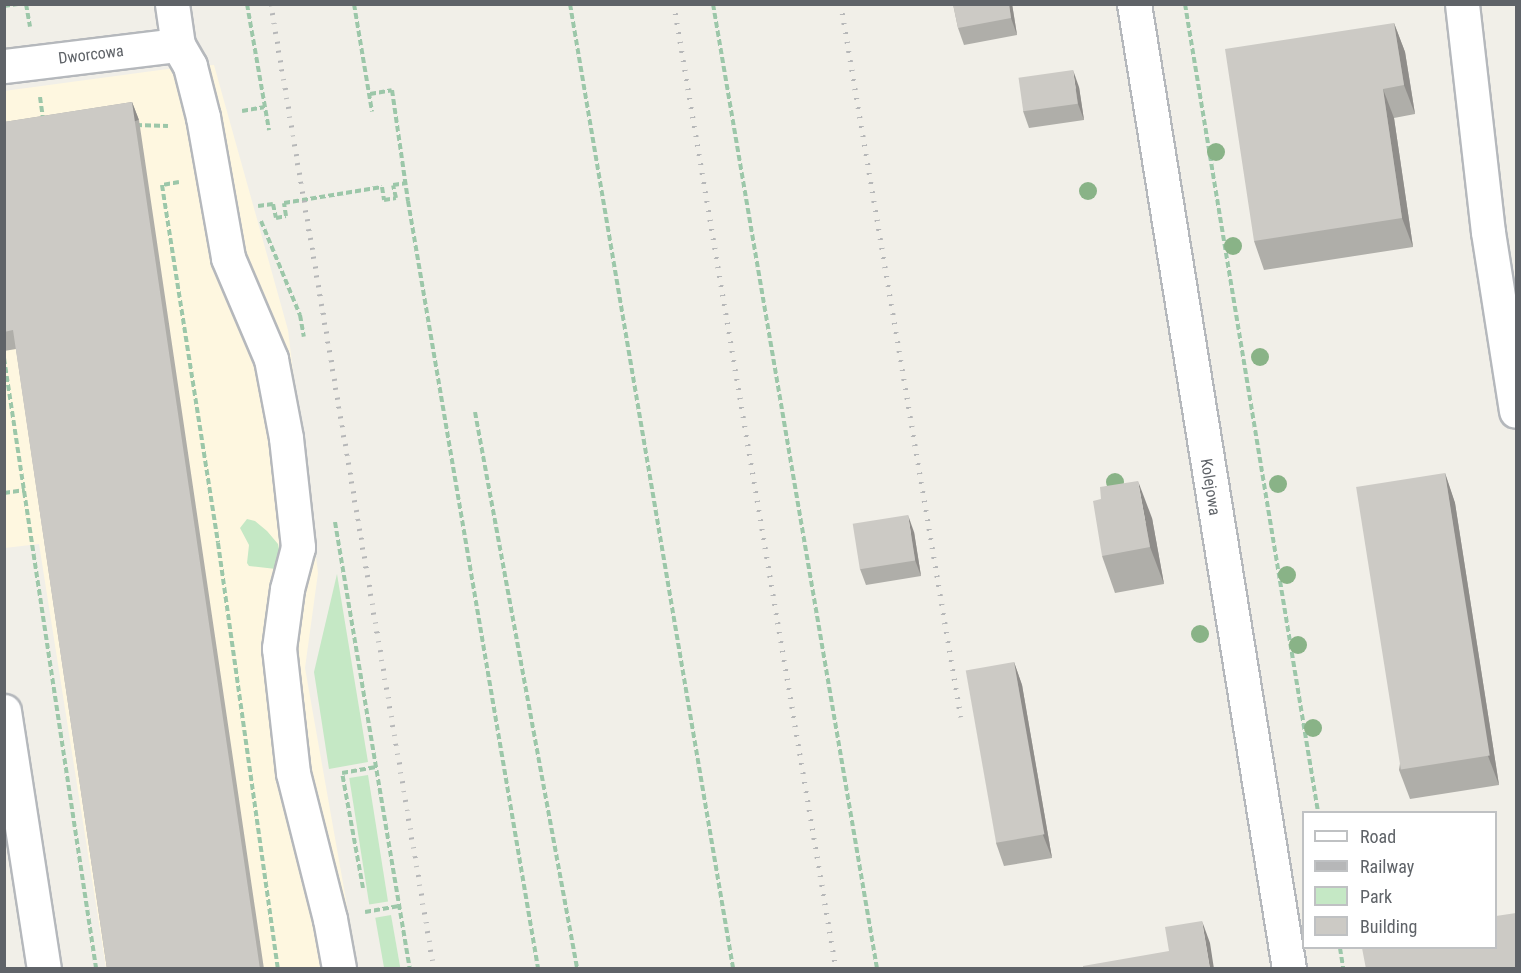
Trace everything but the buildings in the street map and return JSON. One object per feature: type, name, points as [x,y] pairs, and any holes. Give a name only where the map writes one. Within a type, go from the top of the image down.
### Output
[{"type":"street","points":[[172,4],[178,45],[190,66],[203,117],[228,258],[271,359],[286,438],[298,547],[287,589],[279,648],[293,773],[330,919],[339,969]]},
{"type":"street","name":"Kolejowa","points":[[1134,4],[1289,969]]},
{"type":"street","points":[[1462,4],[1488,232],[1516,411]]},
{"type":"street","name":"Dworcowa","points":[[4,66],[178,45]]},
{"type":"street","points":[[4,711],[44,969]]},
{"type":"path","points":[[4,6],[18,4]]},
{"type":"path","points":[[247,4],[268,130]]},
{"type":"path","points":[[354,4],[372,112]]},
{"type":"path","points":[[570,4],[732,969]]},
{"type":"path","points":[[713,4],[877,969]]},
{"type":"path","points":[[1185,4],[1318,811]]},
{"type":"path","points":[[370,94],[392,90],[538,969]]},
{"type":"path","points":[[242,111],[264,107]]},
{"type":"path","points":[[34,121],[55,120]]},
{"type":"path","points":[[125,124],[172,127]]},
{"type":"path","points":[[179,171],[181,182],[162,185],[218,543],[278,969]]},
{"type":"path","points":[[258,206],[273,204],[276,218],[286,216],[284,204],[382,187],[384,200],[396,198],[393,185],[407,183]]},
{"type":"path","points":[[4,358],[96,969]]},
{"type":"path","points":[[476,412],[577,969]]},
{"type":"path","points":[[4,493],[24,490]]},
{"type":"path","points":[[363,889],[342,773],[376,767]]},
{"type":"path","points":[[365,900],[369,923]]},
{"type":"path","points":[[1340,949],[1343,969]]},
{"type":"shaded area","points":[[214,65],[288,330],[318,573],[305,668],[358,968],[106,968],[39,544],[5,548],[4,91],[190,66]]},
{"type":"green space","points":[[247,519],[255,521],[278,544],[281,559],[276,569],[249,566],[247,563],[249,545],[240,528]]},
{"type":"green space","points":[[337,574],[368,762],[329,769],[314,672]]},
{"type":"green space","points":[[368,775],[388,901],[369,904],[349,778]]},
{"type":"green space","points":[[391,915],[400,968],[384,968],[375,918]]},
{"type":"railway","points":[[271,4],[434,968]]},
{"type":"railway","points":[[674,4],[836,968]]},
{"type":"railway","points":[[841,4],[961,717]]}]
